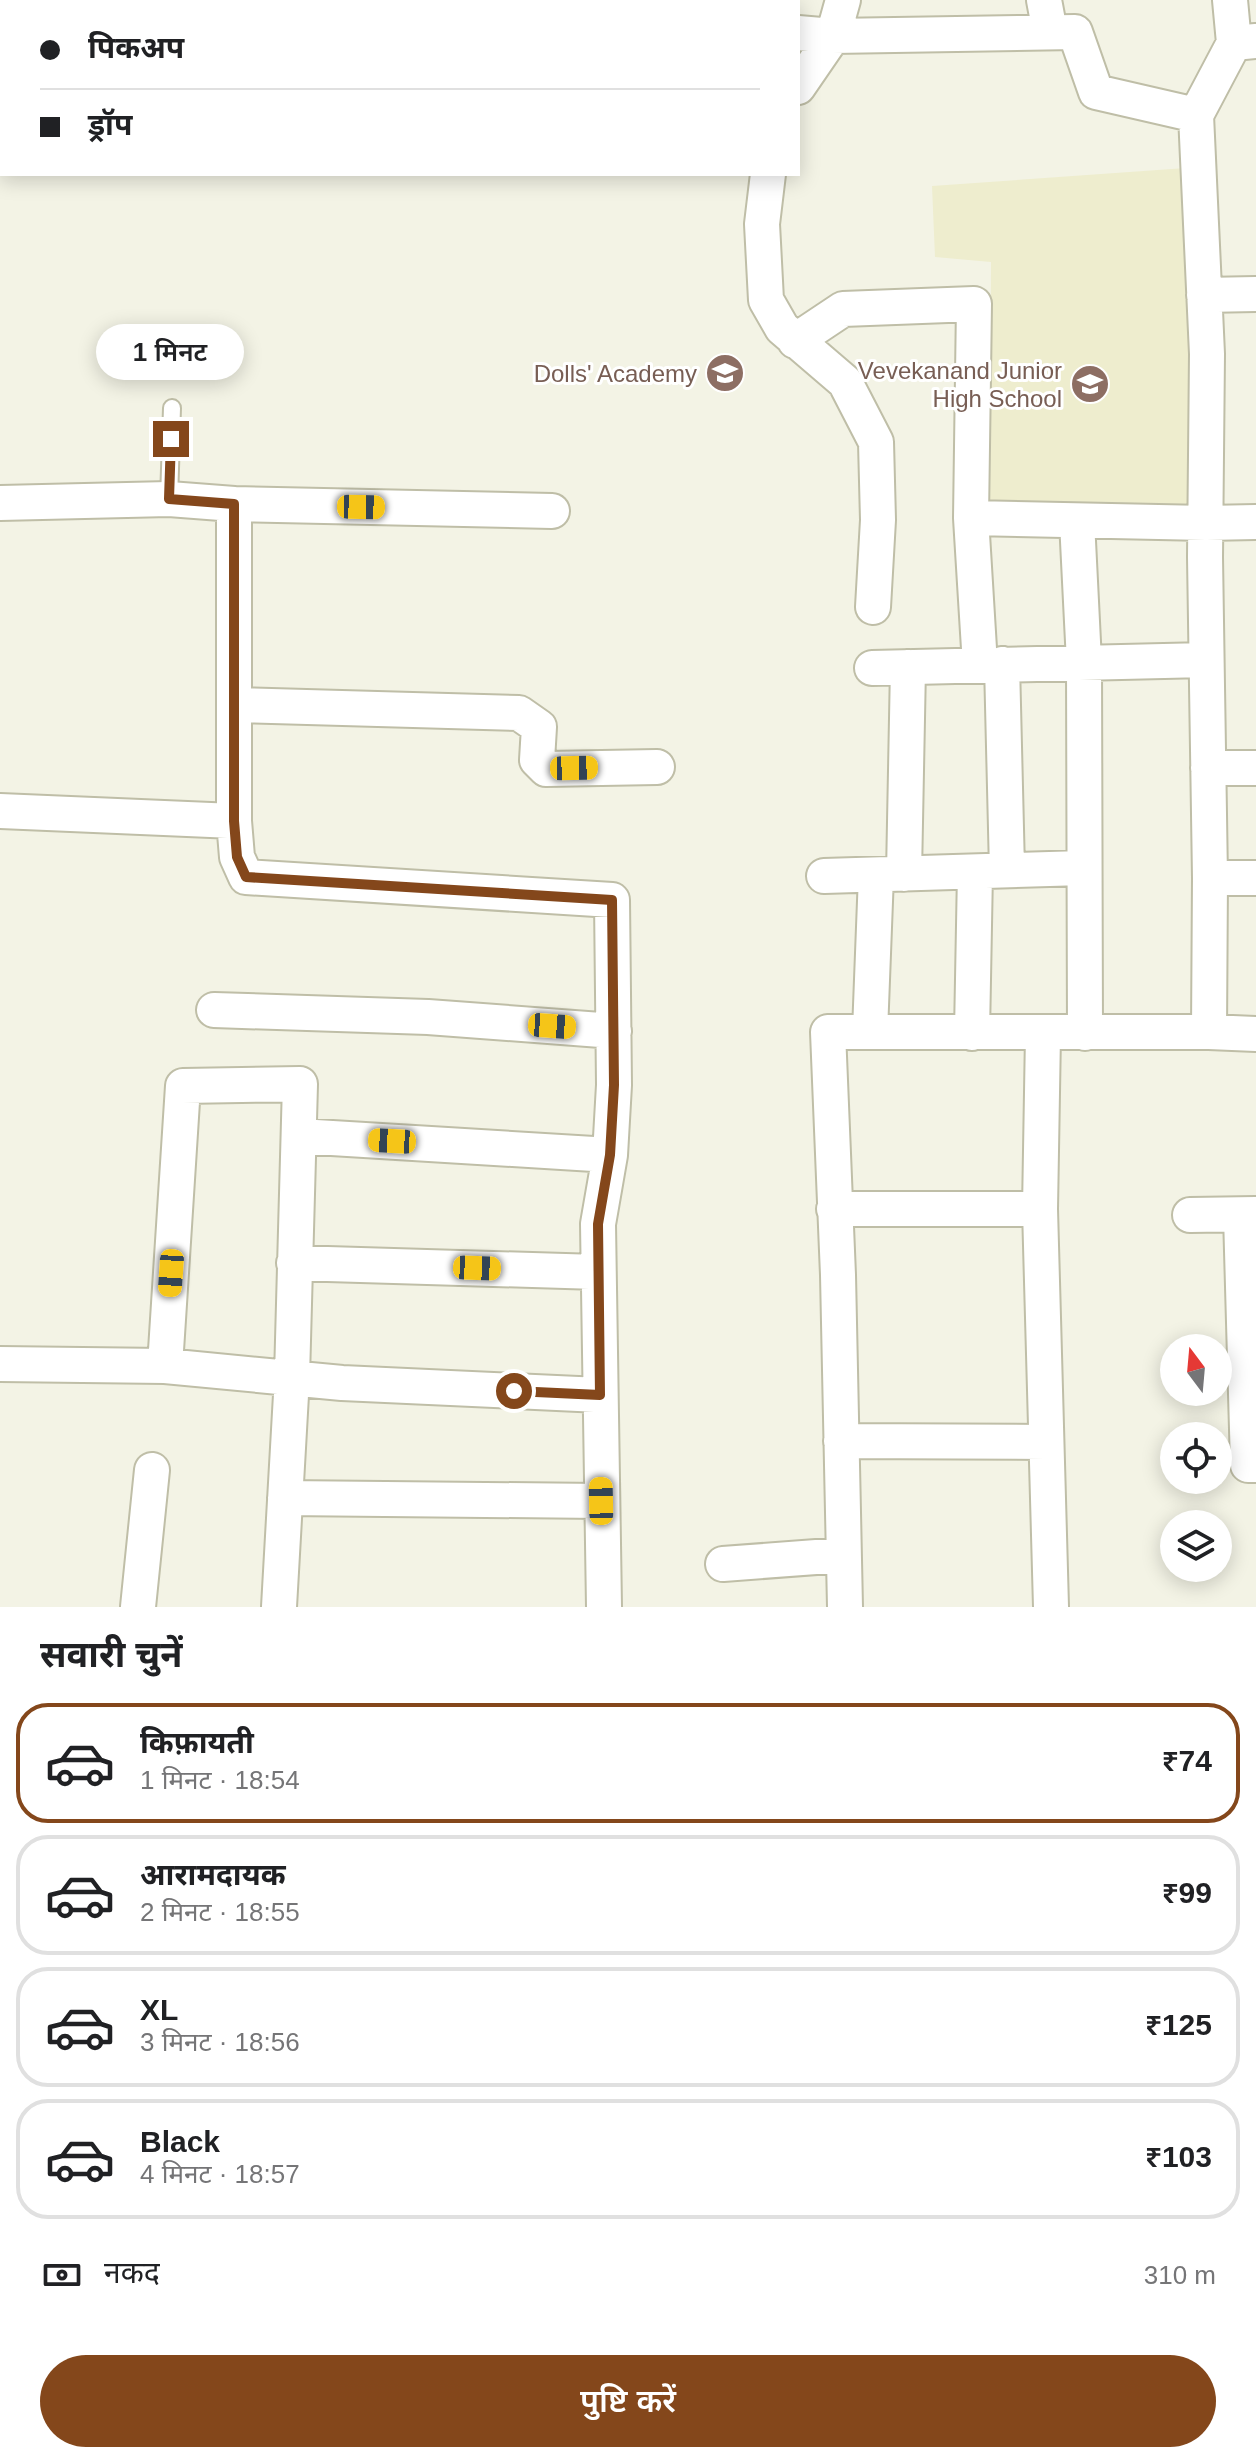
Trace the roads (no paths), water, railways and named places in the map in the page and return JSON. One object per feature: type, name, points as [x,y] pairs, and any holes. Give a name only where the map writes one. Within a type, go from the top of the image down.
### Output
[{"type":"street","points":[[800,84],[833,36],[843,0]]},
{"type":"street","points":[[1209,1032],[1207,354],[1196,115],[1245,42],[1230,0]]},
{"type":"street","points":[[800,33],[833,36],[1047,16],[1075,32],[1096,92],[1196,115]]},
{"type":"street","points":[[768,176],[762,224],[766,300],[782,328],[845,382],[876,442],[878,520],[873,607]]},
{"type":"street","points":[[1204,295],[1256,294]]},
{"type":"street","points":[[795,341],[843,309],[974,304],[971,518],[991,665],[991,871],[972,1033]]},
{"type":"street","points":[[0,503],[169,499],[234,504],[552,511]]},
{"type":"street","points":[[234,504],[234,821],[237,857],[246,877],[612,900],[614,1085],[610,1155],[598,1224],[604,1607]]},
{"type":"street","points":[[971,518],[1256,522]]},
{"type":"street","points":[[1077,521],[1084,662],[1085,1033]]},
{"type":"street","points":[[872,668],[1206,660]]},
{"type":"street","points":[[870,1032],[890,874],[908,667]]},
{"type":"street","points":[[235,705],[519,713],[539,727],[537,760],[546,769],[657,767]]},
{"type":"street","points":[[1208,768],[1256,768]]},
{"type":"street","points":[[0,811],[234,821]]},
{"type":"street","points":[[824,876],[1083,868]]},
{"type":"street","points":[[1210,878],[1256,878]]},
{"type":"street","points":[[214,1010],[428,1017],[614,1031]]},
{"type":"street","points":[[845,1607],[828,1032],[1256,1034]]},
{"type":"street","points":[[1043,1034],[1040,1209],[1051,1607]]},
{"type":"street","points":[[165,1366],[183,1086],[300,1084],[292,1377],[279,1607]]},
{"type":"street","points":[[299,1136],[610,1155]]},
{"type":"street","points":[[834,1209],[1040,1209]]},
{"type":"street","points":[[1190,1215],[1248,1214],[1248,1465],[1256,1465]]},
{"type":"street","points":[[294,1263],[598,1272]]},
{"type":"street","points":[[0,1364],[165,1366],[342,1383],[600,1395]]},
{"type":"street","points":[[841,1441],[1046,1442]]},
{"type":"street","points":[[138,1607],[152,1470]]},
{"type":"street","points":[[285,1498],[601,1501]]},
{"type":"street","points":[[723,1564],[843,1555]]},
{"type":"lane","points":[[169,499],[172,408]]},
{"type":"place","name":"Dolls' Academy","points":[[725,373]]},
{"type":"place","name":"Vevekanand Junior High School","points":[[1090,384]]}]
